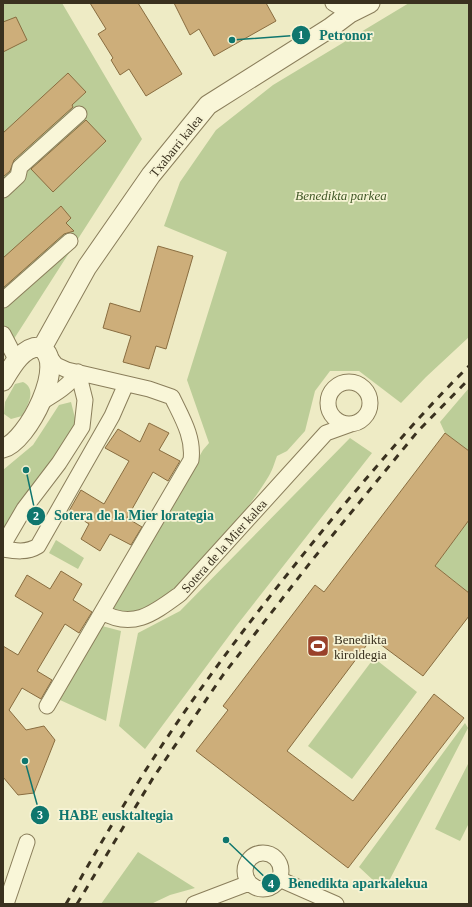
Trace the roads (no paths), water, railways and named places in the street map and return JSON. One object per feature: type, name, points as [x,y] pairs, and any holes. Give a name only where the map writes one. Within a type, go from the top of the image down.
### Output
[{"type":"street","points":[[333,3],[350,13]]},
{"type":"street","name":"Txabarri kalea","points":[[46,352],[87,267],[151,174],[208,105],[330,28],[350,13],[370,3]]},
{"type":"street","points":[[3,190],[18,176],[20,167],[79,114]]},
{"type":"street","points":[[3,300],[70,241]]},
{"type":"street","points":[[3,334],[17,361]]},
{"type":"street","points":[[3,380],[17,361],[32,348],[46,352],[56,365],[78,372],[164,393],[172,397],[190,436],[193,449],[191,460],[47,706]]},
{"type":"street","points":[[3,448],[10,446],[20,437],[40,403],[49,375],[46,352]]},
{"type":"street","points":[[40,403],[60,391],[78,372]]},
{"type":"street","points":[[3,545],[24,509],[59,463],[82,427],[85,400],[78,372]]},
{"type":"street","points":[[326,433],[328,396],[336,385],[350,381],[362,386],[370,398],[368,412],[358,422],[351,424],[337,421],[328,410]]},
{"type":"street","points":[[3,549],[19,552],[30,550],[38,546],[112,416],[126,384]]},
{"type":"street","name":"Sotera de la Mier kalea","points":[[102,612],[112,618],[124,621],[139,619],[158,610],[180,594],[326,433],[351,424]]},
{"type":"street","points":[[6,904],[27,842]]},
{"type":"street","points":[[259,854],[270,855],[278,862],[280,873],[279,879],[271,887],[265,889],[254,886],[249,883],[246,876],[246,865],[249,860],[259,854]]},
{"type":"street","points":[[279,879],[336,904]]},
{"type":"street","points":[[194,904],[249,883]]},
{"type":"railway","points":[[66,904],[119,813],[153,759],[220,662],[292,568],[342,507],[419,418],[469,366]]},
{"type":"railway","points":[[77,904],[153,778],[223,675],[313,559],[418,431],[469,379]]},
{"type":"place","name":"Petronor","points":[[232,40]]},
{"type":"place","name":"Sotera de la Mier lorategia","points":[[26,470]]},
{"type":"place","name":"Benedikta kiroldegia","points":[[318,646]]},
{"type":"place","name":"HABE eusktaltegia","points":[[25,761]]},
{"type":"place","name":"Benedikta aparkalekua","points":[[226,840]]},
{"type":"park label","name":"Benedikta parkea","points":[[341,195]]}]
